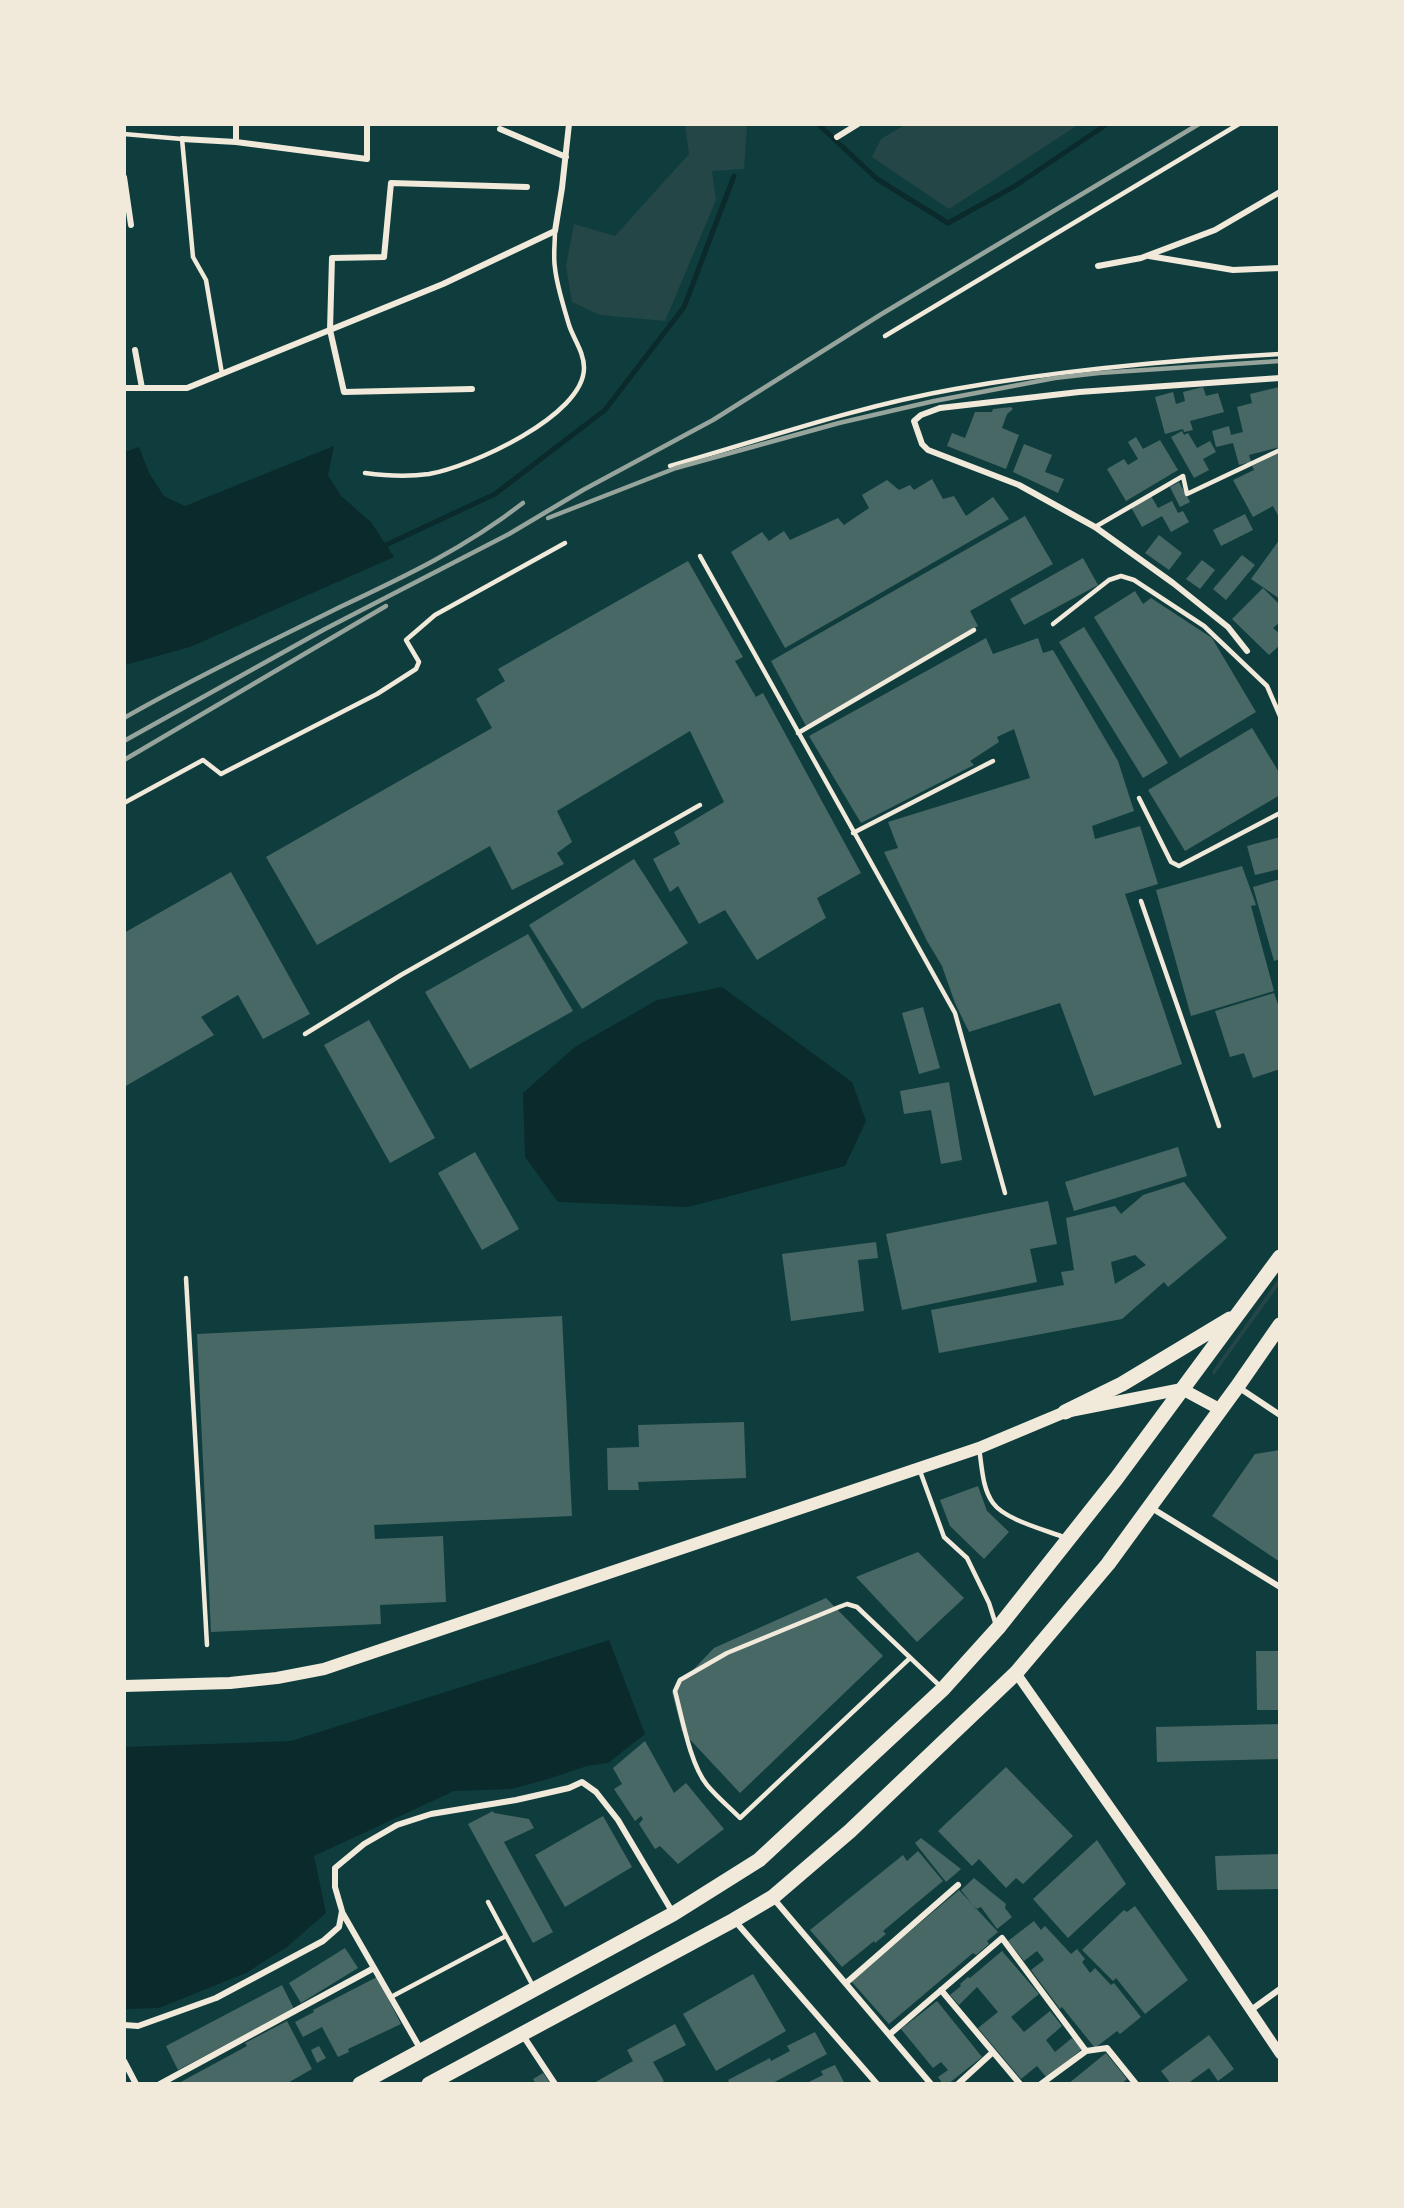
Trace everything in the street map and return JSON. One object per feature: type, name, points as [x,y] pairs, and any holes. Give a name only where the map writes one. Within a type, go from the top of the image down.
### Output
[{"type":"main road","points":[[360,2084],[673,1914],[759,1860],[943,1689],[998,1628],[1116,1479],[1280,1257]]},
{"type":"main road","points":[[124,1686],[230,1683],[277,1678],[324,1669],[979,1448],[1065,1412],[1142,1373],[1236,1316]]},
{"type":"main road","points":[[429,2084],[772,1898],[850,1831],[1016,1673],[1108,1564],[1280,1325]]},
{"type":"main road","points":[[1065,1412],[1182,1389],[1221,1410]]},
{"type":"street","points":[[236,124],[236,142]]},
{"type":"street","points":[[182,140],[236,142],[367,159],[367,124]]},
{"type":"street","points":[[124,388],[187,388],[443,284],[555,231],[569,124]]},
{"type":"street","points":[[837,136],[858,124]]},
{"type":"street","points":[[500,129],[566,157]]},
{"type":"street","points":[[124,177],[131,225]]},
{"type":"street","points":[[472,389],[344,392],[330,330],[332,258],[384,257],[391,183],[527,187]]},
{"type":"street","points":[[1098,266],[1147,256],[1215,230],[1280,192]]},
{"type":"street","points":[[1147,256],[1233,270],[1280,268]]},
{"type":"street","points":[[135,350],[142,388]]},
{"type":"street","points":[[1247,651],[1228,627],[1173,583],[1095,527],[1019,485],[928,450],[922,444],[914,422],[921,415],[940,408],[1079,392],[1280,378]]},
{"type":"street","points":[[1237,1387],[1280,1415]]},
{"type":"street","points":[[1150,1507],[1280,1587]]},
{"type":"street","points":[[1016,1673],[1280,2054]]},
{"type":"street","points":[[421,2050],[342,1911],[335,1887],[335,1868],[364,1844],[397,1825],[431,1814],[516,1800],[569,1788],[582,1782],[596,1792],[618,1820],[673,1914]]},
{"type":"street","points":[[846,1983],[958,1885]]},
{"type":"street","points":[[772,1898],[931,2084]]},
{"type":"street","points":[[124,2025],[138,2026],[182,2012],[216,1998],[283,1964],[322,1941],[339,1926],[342,1911]]},
{"type":"street","points":[[734,1920],[875,2083]]},
{"type":"street","points":[[890,2034],[1002,1938],[1086,2051]]},
{"type":"street","points":[[160,2084],[374,1968]]},
{"type":"street","points":[[1251,2010],[1280,1989]]},
{"type":"street","points":[[941,1990],[1020,2084]]},
{"type":"street","points":[[521,2033],[555,2084]]},
{"type":"street","points":[[1041,2084],[1086,2051],[1107,2048],[1134,2083]]},
{"type":"street","points":[[958,2084],[993,2052]]},
{"type":"street","points":[[124,2061],[136,2084]]},
{"type":"lane","points":[[885,336],[1239,124]]},
{"type":"lane","points":[[124,134],[182,140],[193,257],[206,280],[222,374]]},
{"type":"lane","points":[[365,473],[392,477],[421,475],[463,464],[495,451],[532,431],[547,420],[574,393],[582,381],[584,367],[582,353],[563,306],[555,267],[555,231]]},
{"type":"lane","points":[[670,466],[863,410],[954,389],[1075,372],[1205,358],[1280,354]]},
{"type":"lane","points":[[1095,527],[1183,476],[1187,494],[1280,450]]},
{"type":"lane","points":[[124,803],[203,760],[221,774],[377,694],[416,669],[419,662],[406,640],[435,615],[564,543]]},
{"type":"lane","points":[[700,556],[955,1013],[1005,1193]]},
{"type":"lane","points":[[1053,624],[1109,579],[1127,577],[1204,626],[1267,686],[1280,716]]},
{"type":"lane","points":[[798,733],[975,630]]},
{"type":"lane","points":[[853,833],[993,761]]},
{"type":"lane","points":[[1138,798],[1171,862],[1179,866],[1280,813]]},
{"type":"lane","points":[[305,1034],[401,975],[700,806]]},
{"type":"lane","points":[[1141,901],[1219,1126]]},
{"type":"lane","points":[[186,1278],[207,1645]]},
{"type":"lane","points":[[979,1448],[984,1479],[993,1503],[1016,1519],[1070,1539]]},
{"type":"lane","points":[[919,1468],[944,1537],[966,1558],[989,1603],[998,1628]]},
{"type":"lane","points":[[910,1658],[740,1818],[705,1783],[693,1757],[675,1690],[680,1680],[727,1653],[847,1604],[857,1607],[943,1689]]},
{"type":"lane","points":[[488,1902],[534,1988]]},
{"type":"lane","points":[[391,1997],[506,1936]]},
{"type":"shaded area","points":[[906,124],[1078,125],[949,209],[872,157],[881,139]]},
{"type":"shaded area","points":[[685,125],[747,125],[744,169],[712,171],[716,200],[665,321],[600,315],[572,302],[566,266],[574,224],[615,236],[689,154]]},
{"type":"shaded area","points":[[334,446],[328,475],[341,496],[371,522],[394,557],[190,647],[125,665],[125,452],[139,447],[149,473],[164,496],[185,506]]},
{"type":"shaded area","points":[[722,987],[852,1082],[866,1121],[845,1166],[688,1207],[558,1202],[525,1157],[523,1093],[575,1047],[657,1000]]},
{"type":"shaded area","points":[[1279,1278],[1279,1285],[1214,1375],[1212,1373],[1214,1369]]},
{"type":"shaded area","points":[[609,1640],[645,1734],[608,1763],[587,1766],[511,1789],[454,1791],[314,1856],[326,1913],[287,1947],[246,1973],[159,2008],[125,2009],[125,1747],[291,1741]]},
{"type":"building","points":[[1203,387],[1206,396],[1218,393],[1224,412],[1190,421],[1193,430],[1184,432],[1183,429],[1165,434],[1155,397],[1173,392],[1176,404],[1185,401],[1183,392]]},
{"type":"building","points":[[1279,387],[1280,447],[1249,455],[1251,462],[1239,465],[1233,443],[1216,447],[1212,431],[1229,426],[1231,435],[1243,432],[1237,407],[1252,403],[1250,394]]},
{"type":"building","points":[[1011,407],[1013,409],[1007,414],[1002,428],[1019,435],[1006,469],[947,446],[952,433],[965,438],[975,412],[992,412],[993,409]]},
{"type":"building","points":[[1182,431],[1184,435],[1188,433],[1197,448],[1210,441],[1216,452],[1203,459],[1209,470],[1194,478],[1171,437]]},
{"type":"building","points":[[1136,437],[1143,449],[1160,440],[1178,470],[1126,501],[1107,469],[1124,459],[1128,465],[1138,459],[1128,442]]},
{"type":"building","points":[[1024,444],[1052,455],[1045,472],[1064,479],[1058,493],[1013,472]]},
{"type":"building","points":[[1280,452],[1280,519],[1273,506],[1253,517],[1233,480],[1254,470],[1252,466]]},
{"type":"building","points":[[932,479],[943,499],[954,496],[966,516],[993,497],[1009,519],[785,648],[731,552],[762,532],[769,541],[784,531],[790,540],[838,518],[844,525],[869,508],[862,495],[887,480],[899,490],[910,485],[914,490]]},
{"type":"building","points":[[1179,482],[1190,502],[1180,507],[1170,487]]},
{"type":"building","points":[[1151,496],[1158,508],[1172,501],[1178,513],[1183,511],[1189,522],[1171,532],[1162,516],[1142,527],[1131,507]]},
{"type":"building","points":[[1245,514],[1253,530],[1221,546],[1213,530]]},
{"type":"building","points":[[1025,516],[1053,564],[970,611],[978,626],[806,726],[771,661]]},
{"type":"building","points":[[1159,535],[1182,553],[1169,570],[1145,553]]},
{"type":"building","points":[[1280,539],[1280,599],[1251,579]]},
{"type":"building","points":[[1242,555],[1255,565],[1226,600],[1213,589]]},
{"type":"building","points":[[1083,558],[1098,585],[1024,625],[1010,599]]},
{"type":"building","points":[[1202,560],[1215,570],[1200,589],[1186,579]]},
{"type":"building","points":[[688,561],[743,657],[735,661],[756,697],[763,693],[861,873],[817,898],[826,918],[757,960],[725,910],[699,924],[678,886],[670,892],[653,859],[680,844],[674,832],[724,802],[690,731],[557,811],[572,842],[557,853],[564,864],[512,890],[490,846],[317,945],[266,857],[492,728],[476,699],[505,681],[498,669]]},
{"type":"building","points":[[1263,588],[1280,605],[1280,622],[1273,628],[1280,634],[1280,645],[1269,655],[1232,619]]},
{"type":"building","points":[[1135,591],[1143,604],[1151,598],[1212,638],[1256,712],[1180,758],[1094,617]]},
{"type":"building","points":[[1084,627],[1168,763],[1143,778],[1059,642]]},
{"type":"building","points":[[986,638],[993,654],[1038,638],[1043,653],[1053,650],[1118,761],[1134,811],[1092,826],[1095,839],[1140,826],[1158,884],[1125,894],[1182,1064],[1094,1096],[1060,1003],[969,1032],[955,1003],[942,966],[927,941],[884,852],[898,848],[888,822],[1030,778],[1014,729],[997,737],[999,742],[970,761],[974,765],[861,823],[809,736]]},
{"type":"building","points":[[1252,728],[1280,774],[1280,795],[1185,851],[1148,790]]},
{"type":"building","points":[[1280,837],[1280,869],[1255,875],[1247,846]]},
{"type":"building","points":[[634,859],[688,943],[582,1009],[529,925]]},
{"type":"building","points":[[1242,866],[1256,905],[1251,906],[1274,991],[1191,1016],[1156,890]]},
{"type":"building","points":[[231,872],[310,1014],[263,1039],[238,995],[201,1017],[214,1035],[124,1087],[124,933]]},
{"type":"building","points":[[1280,879],[1280,959],[1274,961],[1253,887]]},
{"type":"building","points":[[528,934],[573,1011],[470,1069],[425,992]]},
{"type":"building","points":[[1274,993],[1280,1010],[1280,1069],[1253,1078],[1244,1053],[1230,1057],[1215,1011]]},
{"type":"building","points":[[923,1007],[940,1068],[919,1074],[902,1013]]},
{"type":"building","points":[[369,1020],[435,1138],[390,1163],[324,1045]]},
{"type":"building","points":[[949,1082],[962,1160],[941,1164],[931,1110],[904,1114],[900,1091]]},
{"type":"building","points":[[1178,1147],[1187,1176],[1074,1211],[1065,1182]]},
{"type":"building","points":[[475,1152],[519,1229],[482,1250],[438,1173]]},
{"type":"building","points":[[1184,1182],[1227,1238],[1168,1287],[1164,1282],[1122,1319],[939,1353],[931,1310],[1064,1285],[1061,1272],[1074,1270],[1066,1218],[1115,1206],[1121,1214],[1143,1195]],"holes":[[[1135,1255],[1146,1265],[1115,1284],[1111,1262]]]},
{"type":"building","points":[[1048,1201],[1057,1244],[1030,1249],[1037,1282],[902,1310],[886,1234]]},
{"type":"building","points":[[876,1242],[878,1258],[858,1260],[864,1311],[791,1321],[782,1254]]},
{"type":"building","points":[[562,1316],[572,1516],[374,1525],[375,1539],[443,1536],[446,1602],[380,1605],[381,1624],[211,1632],[197,1334]]},
{"type":"building","points":[[744,1422],[746,1478],[638,1482],[639,1490],[608,1490],[607,1448],[639,1447],[638,1425]]},
{"type":"building","points":[[1280,1450],[1280,1562],[1212,1516],[1255,1454]]},
{"type":"building","points":[[978,1486],[987,1511],[1009,1532],[984,1559],[950,1526],[940,1500]]},
{"type":"building","points":[[918,1552],[964,1598],[917,1642],[856,1577]]},
{"type":"building","points":[[826,1598],[883,1656],[740,1793],[682,1731],[672,1692],[714,1648]]},
{"type":"building","points":[[1256,1651],[1280,1651],[1280,1710],[1257,1710]]},
{"type":"building","points":[[1280,1724],[1280,1759],[1157,1762],[1156,1727]]},
{"type":"building","points":[[645,1741],[674,1793],[686,1783],[724,1829],[678,1864],[660,1846],[655,1849],[639,1824],[643,1819],[641,1816],[635,1821],[614,1789],[622,1784],[613,1768]]},
{"type":"building","points":[[1006,1767],[1073,1836],[1023,1884],[1016,1878],[1006,1888],[979,1859],[972,1866],[938,1831]]},
{"type":"building","points":[[493,1811],[529,1819],[534,1828],[504,1842],[553,1932],[533,1943],[468,1824]]},
{"type":"building","points":[[603,1816],[632,1867],[565,1907],[535,1855]]},
{"type":"building","points":[[921,1838],[961,1869],[946,1882],[915,1843]]},
{"type":"building","points":[[1097,1840],[1126,1884],[1068,1938],[1033,1899]]},
{"type":"building","points":[[918,1851],[943,1881],[883,1931],[886,1934],[842,1967],[810,1930],[903,1855],[907,1861]]},
{"type":"building","points":[[1280,1854],[1280,1889],[1217,1890],[1215,1856]]},
{"type":"building","points":[[974,1878],[1006,1904],[1005,1908],[1012,1917],[997,1929],[981,1907],[976,1909],[961,1890]]},
{"type":"building","points":[[959,1890],[998,1932],[976,1955],[973,1953],[889,2024],[851,1981]]},
{"type":"building","points":[[1135,1906],[1188,1980],[1145,2014],[1116,1978],[1113,1981],[1082,1950],[1124,1910],[1127,1912]]},
{"type":"building","points":[[1034,1921],[1041,1930],[1045,1926],[1071,1954],[1077,1949],[1085,1959],[1082,1962],[1090,1973],[1095,1968],[1111,1985],[1114,1983],[1141,2017],[1120,2034],[1117,2031],[1095,2048],[1062,2007],[1060,2009],[1031,1970],[1044,1960],[1037,1951],[1024,1961],[1008,1941]]},
{"type":"building","points":[[345,1948],[358,1968],[301,2003],[289,1983]]},
{"type":"building","points":[[1002,1951],[1039,1994],[1011,2017],[1024,2032],[1050,2011],[1062,2026],[1046,2040],[1055,2052],[1072,2038],[1082,2049],[1047,2078],[1037,2066],[1021,2079],[978,2028],[998,2012],[977,1987],[959,2005],[950,1995],[968,1977],[970,1978]]},
{"type":"building","points":[[753,1974],[786,2031],[716,2071],[683,2014]]},
{"type":"building","points":[[377,1977],[401,2024],[348,2049],[349,2052],[338,2057],[322,2027],[303,2037],[295,2022],[314,2012],[313,2010]]},
{"type":"building","points":[[282,1985],[294,2009],[178,2070],[166,2046]]},
{"type":"building","points":[[937,2001],[982,2057],[948,2084],[943,2084],[938,2077],[948,2070],[941,2062],[933,2068],[901,2029]]},
{"type":"building","points":[[287,2021],[312,2069],[286,2084],[177,2084],[247,2046],[245,2043]]},
{"type":"building","points":[[675,2024],[686,2045],[653,2062],[664,2081],[659,2084],[592,2084],[633,2061],[627,2050]]},
{"type":"building","points":[[815,2032],[827,2054],[771,2084],[730,2084],[728,2080],[770,2058],[771,2061],[790,2051],[787,2046]]},
{"type":"building","points":[[1209,2035],[1234,2069],[1218,2081],[1209,2068],[1187,2084],[1171,2084],[1161,2071]]},
{"type":"building","points":[[319,2046],[326,2058],[317,2063],[311,2050]]},
{"type":"building","points":[[1106,2053],[1127,2079],[1121,2084],[1068,2084]]},
{"type":"building","points":[[835,2065],[845,2084],[805,2084],[823,2075],[821,2071]]},
{"type":"building","points":[[543,2073],[551,2084],[536,2084],[533,2079]]},
{"type":"waterway","points":[[818,124],[877,179],[948,223],[1015,186],[1107,124]]},
{"type":"waterway","points":[[386,545],[495,494],[605,410],[684,307],[734,176]]},
{"type":"railway","points":[[124,741],[325,629],[509,534],[583,490],[713,420],[880,315],[1199,124]]},
{"type":"railway","points":[[548,518],[676,468],[839,423],[934,401],[1055,378],[1280,361]]},
{"type":"railway","points":[[124,718],[205,674],[457,548],[523,503]]},
{"type":"railway","points":[[124,760],[386,606]]}]
